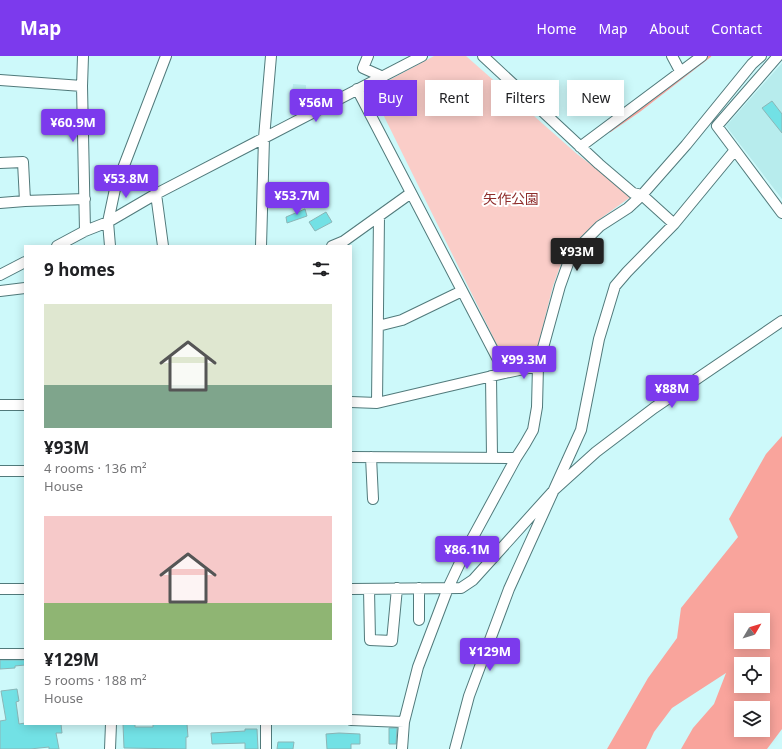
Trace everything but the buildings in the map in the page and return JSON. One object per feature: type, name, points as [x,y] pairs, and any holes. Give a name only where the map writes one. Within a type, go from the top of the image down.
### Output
[{"type":"street","points":[[83,56],[82,86],[85,231]]},
{"type":"street","points":[[110,245],[108,222],[115,190],[166,56]]},
{"type":"street","points":[[261,245],[264,138],[271,56]]},
{"type":"street","points":[[368,56],[363,68],[381,76]]},
{"type":"street","points":[[59,245],[85,231],[108,222],[156,194],[422,56]]},
{"type":"street","points":[[483,56],[580,147],[633,193],[642,195],[674,224]]},
{"type":"street","points":[[672,56],[680,72]]},
{"type":"street","points":[[580,147],[702,56]]},
{"type":"street","points":[[402,749],[404,722],[418,667],[448,588],[466,550],[533,430],[537,407],[538,366],[560,286],[572,255],[600,226],[628,208],[642,195],[686,146],[752,64],[761,56]]},
{"type":"street","points":[[778,56],[717,126],[782,212]]},
{"type":"street","points":[[0,80],[82,86]]},
{"type":"street","points":[[357,89],[505,373]]},
{"type":"street","points":[[455,749],[469,696],[509,589],[581,430],[599,339],[615,286],[674,224],[735,150]]},
{"type":"street","points":[[0,163],[23,162],[25,201]]},
{"type":"street","points":[[334,245],[344,241],[411,193]]},
{"type":"street","points":[[156,194],[163,245]]},
{"type":"street","points":[[0,203],[85,199]]},
{"type":"street","points":[[377,403],[379,216]]},
{"type":"street","points":[[0,275],[24,263]]},
{"type":"street","points":[[0,291],[24,288]]},
{"type":"street","points":[[378,326],[402,320],[462,291]]},
{"type":"street","points":[[352,589],[461,588],[473,580],[554,489],[596,452],[640,419],[782,321]]},
{"type":"street","points":[[352,402],[377,403],[538,366]]},
{"type":"street","points":[[491,376],[492,458]]},
{"type":"street","points":[[0,405],[24,405]]},
{"type":"street","points":[[352,457],[516,458]]},
{"type":"street","points":[[371,457],[373,499]]},
{"type":"street","points":[[0,471],[24,471]]},
{"type":"street","points":[[369,589],[370,640],[392,641],[397,588]]},
{"type":"street","points":[[419,588],[419,620]]},
{"type":"street","points":[[0,589],[24,589]]},
{"type":"street","points":[[0,654],[24,654]]},
{"type":"street","points":[[352,720],[404,722]]},
{"type":"street","points":[[110,749],[111,725]]},
{"type":"street","points":[[266,725],[266,749]]},
{"type":"shaded area","points":[[782,63],[782,199],[726,126]]},
{"type":"shaded area","points":[[293,84],[306,85],[306,107],[291,105]]},
{"type":"shaded area","points":[[782,436],[782,729],[767,749],[681,749],[693,728],[714,704],[726,673],[672,708],[654,732],[646,749],[607,749],[648,678],[677,638],[681,608],[738,537],[729,519],[766,454]]},
{"type":"green space","name":"矢作公園","points":[[434,56],[466,56],[493,80],[491,80],[491,116],[534,116],[577,154],[632,196],[597,221],[565,253],[553,286],[534,361],[507,365],[384,116],[417,116],[417,80],[390,80]]},
{"type":"waterway","points":[[610,131],[639,111],[710,56]]}]
